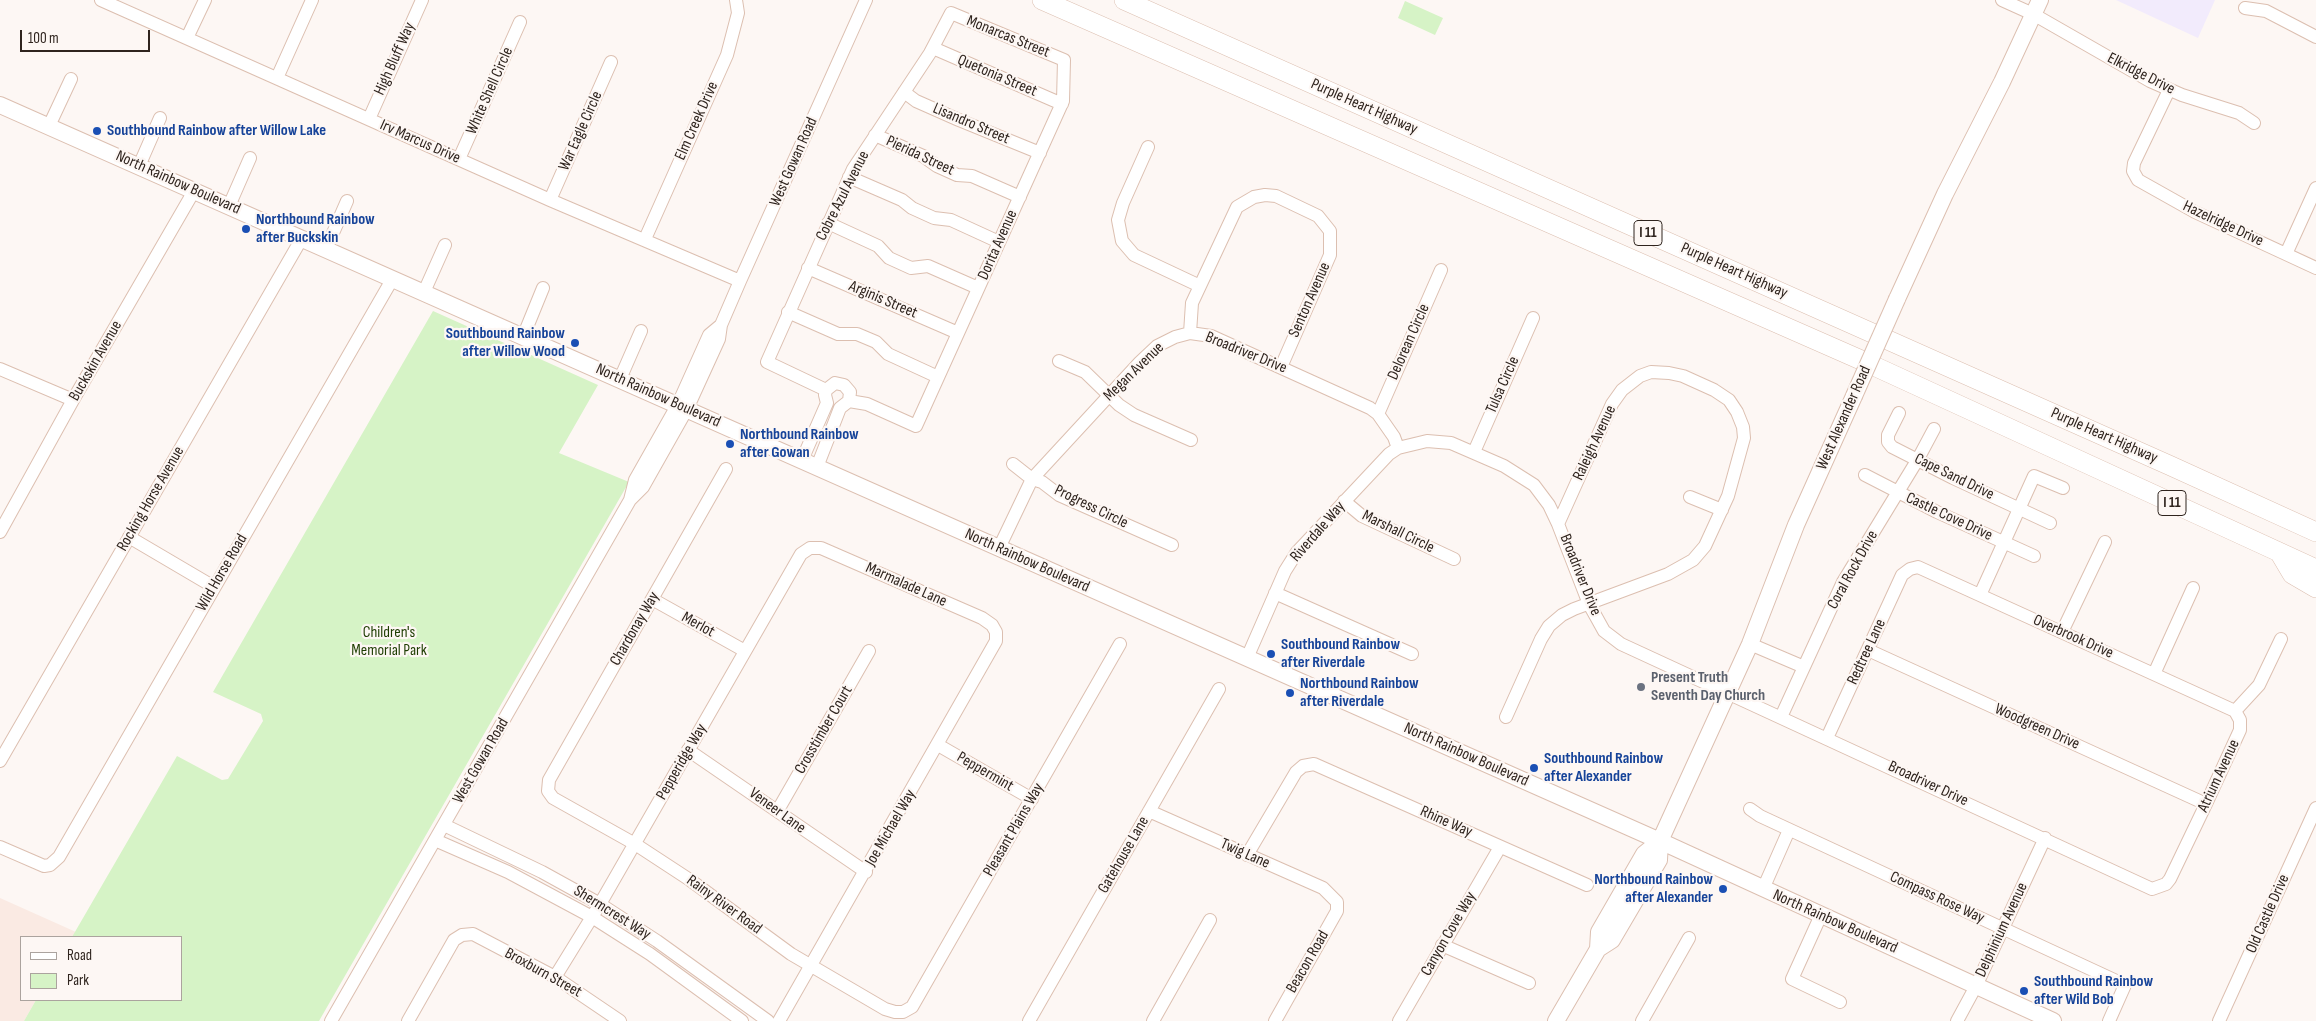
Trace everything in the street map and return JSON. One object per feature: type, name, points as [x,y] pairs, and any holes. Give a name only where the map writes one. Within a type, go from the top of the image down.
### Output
[{"type":"highway","name":"Purple Heart Highway","points":[[1042,0],[1867,363],[2316,569]]},
{"type":"highway","name":"Purple Heart Highway","points":[[1124,0],[2316,532]]},
{"type":"highway","points":[[2171,466],[2209,472],[2316,520]]},
{"type":"highway","points":[[2279,552],[2292,574],[2316,588]]},
{"type":"main road","name":"West Alexander Road","points":[[1556,1021],[1598,949],[1612,940],[1657,864],[1660,841],[1750,644],[1796,525],[1945,194],[2037,7]]},
{"type":"main road","name":"North Rainbow Boulevard","points":[[0,105],[1660,841],[2053,1021]]},
{"type":"street","name":"Irv Marcus Drive","points":[[101,0],[550,200],[740,281]]},
{"type":"street","points":[[187,38],[204,0]]},
{"type":"street","points":[[277,78],[312,0]]},
{"type":"street","name":"High Bluff Way","points":[[369,119],[422,0]]},
{"type":"street","name":"Elm Creek Drive","points":[[645,239],[727,55],[738,13],[736,0]]},
{"type":"street","name":"West Gowan Road","points":[[332,1021],[630,500],[643,487],[682,406],[719,339],[721,325],[740,281],[866,0]]},
{"type":"street","name":"Elkridge Drive","points":[[2002,0],[2037,7],[2135,73],[2169,90],[2239,113],[2254,122]]},
{"type":"street","points":[[2246,8],[2266,11],[2316,37]]},
{"type":"street","name":"Cobre Azul Avenue","points":[[826,390],[767,362],[850,177],[875,135],[933,48],[951,13]]},
{"type":"street","name":"Monarcas Street","points":[[951,13],[1064,60]]},
{"type":"street","name":"White Shell Circle","points":[[459,159],[520,22]]},
{"type":"street","name":"Quetonia Street","points":[[933,48],[1062,104]]},
{"type":"street","name":"Dorita Avenue","points":[[849,401],[867,404],[916,426],[1062,104],[1064,60]]},
{"type":"street","name":"War Eagle Circle","points":[[550,200],[611,62]]},
{"type":"street","points":[[49,126],[70,79]]},
{"type":"street","name":"Hazelridge Drive","points":[[2169,90],[2134,163],[2134,174],[2141,182],[2186,208],[2316,268]]},
{"type":"street","name":"Lisandro Street","points":[[904,92],[933,108],[1040,153]]},
{"type":"street","points":[[139,166],[160,118]]},
{"type":"street","name":"Pierida Street","points":[[875,135],[923,156],[936,166],[957,175],[972,176],[1020,197]]},
{"type":"street","points":[[1148,147],[1123,203],[1118,220],[1122,241],[1134,255],[1200,286],[1192,303],[1190,334]]},
{"type":"street","points":[[229,206],[250,158]]},
{"type":"street","points":[[850,177],[902,200],[912,208],[934,218],[951,220],[1000,242]]},
{"type":"street","points":[[2286,254],[2316,188]]},
{"type":"street","name":"Buckskin Avenue","points":[[0,532],[73,400],[194,191]]},
{"type":"street","name":"Senton Avenue","points":[[1200,286],[1237,207],[1254,197],[1264,195],[1276,196],[1318,216],[1330,232],[1330,255],[1281,367]]},
{"type":"street","points":[[326,249],[347,201]]},
{"type":"street","points":[[828,223],[878,246],[889,258],[911,268],[928,266],[978,288]]},
{"type":"street","name":"Rocking Horse Avenue","points":[[0,761],[302,238]]},
{"type":"street","points":[[424,292],[445,245]]},
{"type":"street","name":"Arginis Street","points":[[808,268],[958,333]]},
{"type":"street","name":"Delorean Circle","points":[[1378,414],[1441,270]]},
{"type":"street","name":"Wild Horse Road","points":[[0,847],[44,866],[50,865],[60,857],[393,278]]},
{"type":"street","points":[[523,337],[543,288]]},
{"type":"street","points":[[788,312],[838,334],[857,334],[876,342],[888,354],[938,377]]},
{"type":"street","name":"Tulsa Circle","points":[[1474,452],[1533,318]]},
{"type":"street","points":[[620,379],[641,331]]},
{"type":"street","name":"Broadriver Drive","points":[[1190,334],[1211,336],[1370,408],[1378,414],[1394,437],[1398,448],[1427,440],[1451,443],[1504,466],[1534,485],[1550,505],[1589,604],[1604,631],[1621,644],[2152,889],[2160,887]]},
{"type":"street","name":"Megan Avenue","points":[[998,548],[1032,479],[1157,346],[1166,340],[1190,334]]},
{"type":"street","points":[[1059,361],[1085,372],[1109,396],[1134,414],[1191,440]]},
{"type":"street","points":[[0,369],[73,400]]},
{"type":"street","name":"Raleigh Avenue","points":[[1558,524],[1612,404],[1622,390],[1645,374],[1669,373],[1684,376],[1714,390],[1729,400],[1738,412],[1744,438],[1728,496],[1722,510]]},
{"type":"street","points":[[802,460],[827,403],[826,390],[832,384],[844,385],[850,392],[849,401],[840,408],[817,467]]},
{"type":"street","name":"Cape Sand Drive","points":[[1899,412],[1888,435],[1888,442],[1892,447],[2050,523]]},
{"type":"street","name":"Coral Rock Drive","points":[[1782,717],[1843,582],[1918,459],[1934,428]]},
{"type":"street","name":"Riverdale Way","points":[[1246,658],[1285,571],[1297,552],[1389,454],[1398,448]]},
{"type":"street","name":"Progress Circle","points":[[1014,464],[1032,479],[1042,482],[1059,495],[1172,544]]},
{"type":"street","name":"Chardonay Way","points":[[548,790],[549,780],[726,469]]},
{"type":"street","name":"Castle Cove Drive","points":[[1865,475],[2003,543],[2034,556]]},
{"type":"street","points":[[1980,595],[2034,476],[2063,488]]},
{"type":"street","points":[[1506,717],[1549,626],[1562,615],[1668,574],[1693,560],[1705,546],[1722,510],[1690,497]]},
{"type":"street","name":"Marshall Circle","points":[[1344,501],[1362,516],[1454,559]]},
{"type":"street","points":[[128,537],[214,587]]},
{"type":"street","points":[[2062,632],[2105,542]]},
{"type":"street","name":"Marmalade Lane","points":[[810,548],[820,548],[982,618],[992,625],[996,632]]},
{"type":"street","name":"Pepperidge Way","points":[[555,977],[600,904],[801,554],[810,548]]},
{"type":"street","name":"Overbrook Drive","points":[[1910,569],[1922,569],[2235,711]]},
{"type":"street","name":"Redtree Lane","points":[[1827,738],[1902,575],[1910,569]]},
{"type":"street","points":[[2154,674],[2193,588]]},
{"type":"street","points":[[1275,593],[1412,654]]},
{"type":"street","name":"Merlot","points":[[652,599],[745,651]]},
{"type":"street","name":"Joe Michael Way","points":[[779,1021],[938,745],[996,640],[996,632]]},
{"type":"street","points":[[2235,711],[2259,685],[2281,639]]},
{"type":"street","name":"Pleasant Plains Way","points":[[903,1012],[912,1007],[1120,644]]},
{"type":"street","points":[[1750,644],[1804,667]]},
{"type":"street","name":"Woodgreen Drive","points":[[1868,650],[2206,804]]},
{"type":"street","name":"Crosstimber Court","points":[[778,810],[869,651]]},
{"type":"street","name":"Gatehouse Lane","points":[[1029,1021],[1218,689]]},
{"type":"street","name":"Atrium Avenue","points":[[2160,887],[2170,879],[2240,730],[2240,720],[2235,711]]},
{"type":"street","name":"Peppermint","points":[[938,745],[1032,799]]},
{"type":"street","name":"Veneer Lane","points":[[688,750],[778,810],[821,843],[866,872]]},
{"type":"street","name":"Rhine Way","points":[[1248,855],[1296,772],[1303,766],[1314,764],[1587,885]]},
{"type":"street","name":"Rainy River Road","points":[[548,790],[553,798],[634,844],[690,880],[812,966],[885,1009],[903,1012]]},
{"type":"street","name":"Compass Rose Way","points":[[1750,808],[1760,816],[1789,830],[2125,985],[2109,1021]]},
{"type":"street","name":"Old Castle Drive","points":[[2219,1021],[2316,808]]},
{"type":"street","name":"Twig Lane","points":[[1149,811],[1323,888],[1337,902]]},
{"type":"street","name":"Shermcrest Way","points":[[444,825],[561,882],[600,904],[657,941],[768,1021]]},
{"type":"street","points":[[1763,889],[1789,830]]},
{"type":"street","name":"Delphinium Avenue","points":[[1957,1021],[1976,986],[2045,838]]},
{"type":"street","name":"Shermcrest Way","points":[[435,840],[508,872],[592,917],[650,954],[742,1021]]},
{"type":"street","name":"Canyon Cove Way","points":[[1399,1021],[1500,846]]},
{"type":"street","name":"Beacon Road","points":[[1275,1021],[1337,912],[1337,902]]},
{"type":"street","points":[[1821,915],[1792,979],[1840,1002]]},
{"type":"street","points":[[1153,1021],[1210,920]]},
{"type":"street","name":"Broxburn Street","points":[[408,1021],[454,940],[462,935],[473,934],[555,977],[620,1021]]},
{"type":"street","points":[[1642,1021],[1688,938]]},
{"type":"street","points":[[1442,945],[1529,983]]},
{"type":"shaded area","points":[[2116,0],[2215,0],[2198,38]]},
{"type":"shaded area","points":[[0,898],[76,932],[73,936],[20,936],[20,1001],[35,1001],[24,1021],[0,1021]]},
{"type":"green space","points":[[1405,1],[1443,18],[1435,35],[1398,18]]},
{"type":"green space","name":"Children's Memorial Park","points":[[433,311],[598,385],[559,453],[629,482],[319,1021],[24,1021],[35,1001],[182,1001],[182,936],[73,936],[177,756],[222,780],[228,779],[263,721],[261,714],[213,692]]},
{"type":"place","name":"Southbound Rainbow after Willow Lake","points":[[97,131]]},
{"type":"place","name":"Northbound Rainbow after Buckskin","points":[[246,229]]},
{"type":"place","name":"Southbound Rainbow after Willow Wood","points":[[575,343]]},
{"type":"place","name":"Northbound Rainbow after Gowan","points":[[730,444]]},
{"type":"place","name":"Southbound Rainbow after Riverdale","points":[[1271,654]]},
{"type":"place","name":"Present Truth Seventh Day Church","points":[[1641,687]]},
{"type":"place","name":"Northbound Rainbow after Riverdale","points":[[1290,693]]},
{"type":"place","name":"Southbound Rainbow after Alexander","points":[[1534,768]]},
{"type":"place","name":"Northbound Rainbow after Alexander","points":[[1723,889]]},
{"type":"place","name":"Southbound Rainbow after Wild Bob","points":[[2024,991]]}]
